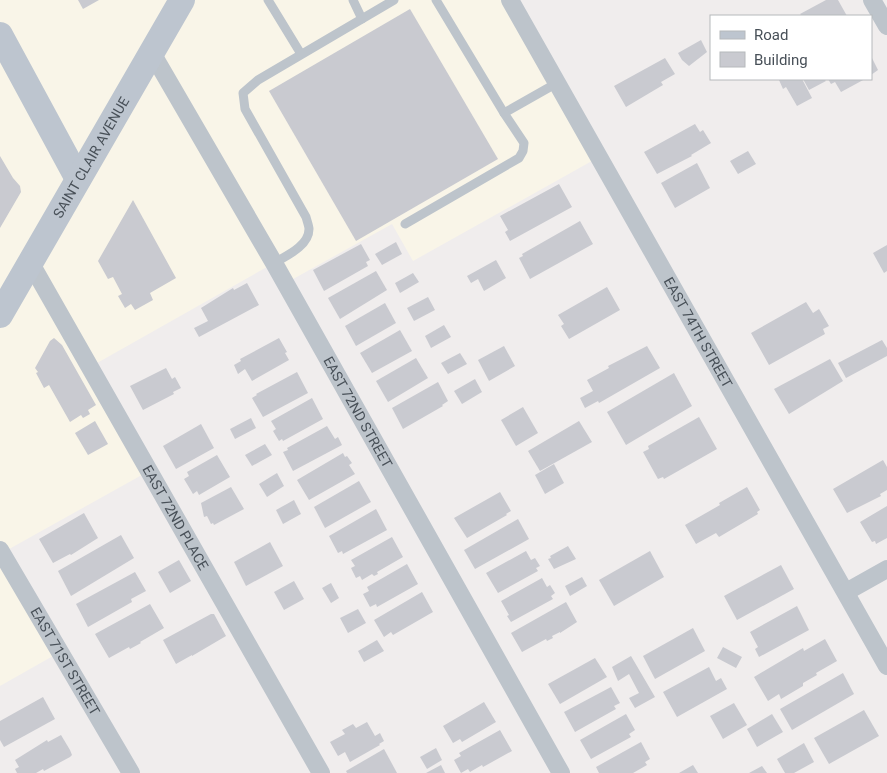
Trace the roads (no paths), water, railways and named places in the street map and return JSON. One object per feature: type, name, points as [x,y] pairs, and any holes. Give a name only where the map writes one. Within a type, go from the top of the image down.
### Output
[{"type":"main road","name":"SAINT CLAIR AVENUE","points":[[0,315],[182,0]]},
{"type":"main road","points":[[0,35],[10,62],[78,179]]},
{"type":"street","name":"EAST 74TH STREET","points":[[510,0],[887,666]]},
{"type":"street","points":[[872,0],[887,26]]},
{"type":"street","name":"EAST 72ND STREET","points":[[152,53],[274,263],[561,773]]},
{"type":"street","name":"EAST 72ND PLACE","points":[[30,262],[321,773]]},
{"type":"street","name":"EAST 71ST STREET","points":[[0,550],[131,773]]},
{"type":"street","points":[[846,592],[887,569]]},
{"type":"lane","points":[[268,0],[302,54]]},
{"type":"lane","points":[[353,0],[362,19]]},
{"type":"lane","points":[[274,263],[295,251],[307,238],[309,229],[306,217],[245,109],[243,93],[258,80],[394,0]]},
{"type":"lane","points":[[405,224],[519,158],[524,151],[524,143],[436,0]]},
{"type":"lane","points":[[504,113],[557,82]]}]
